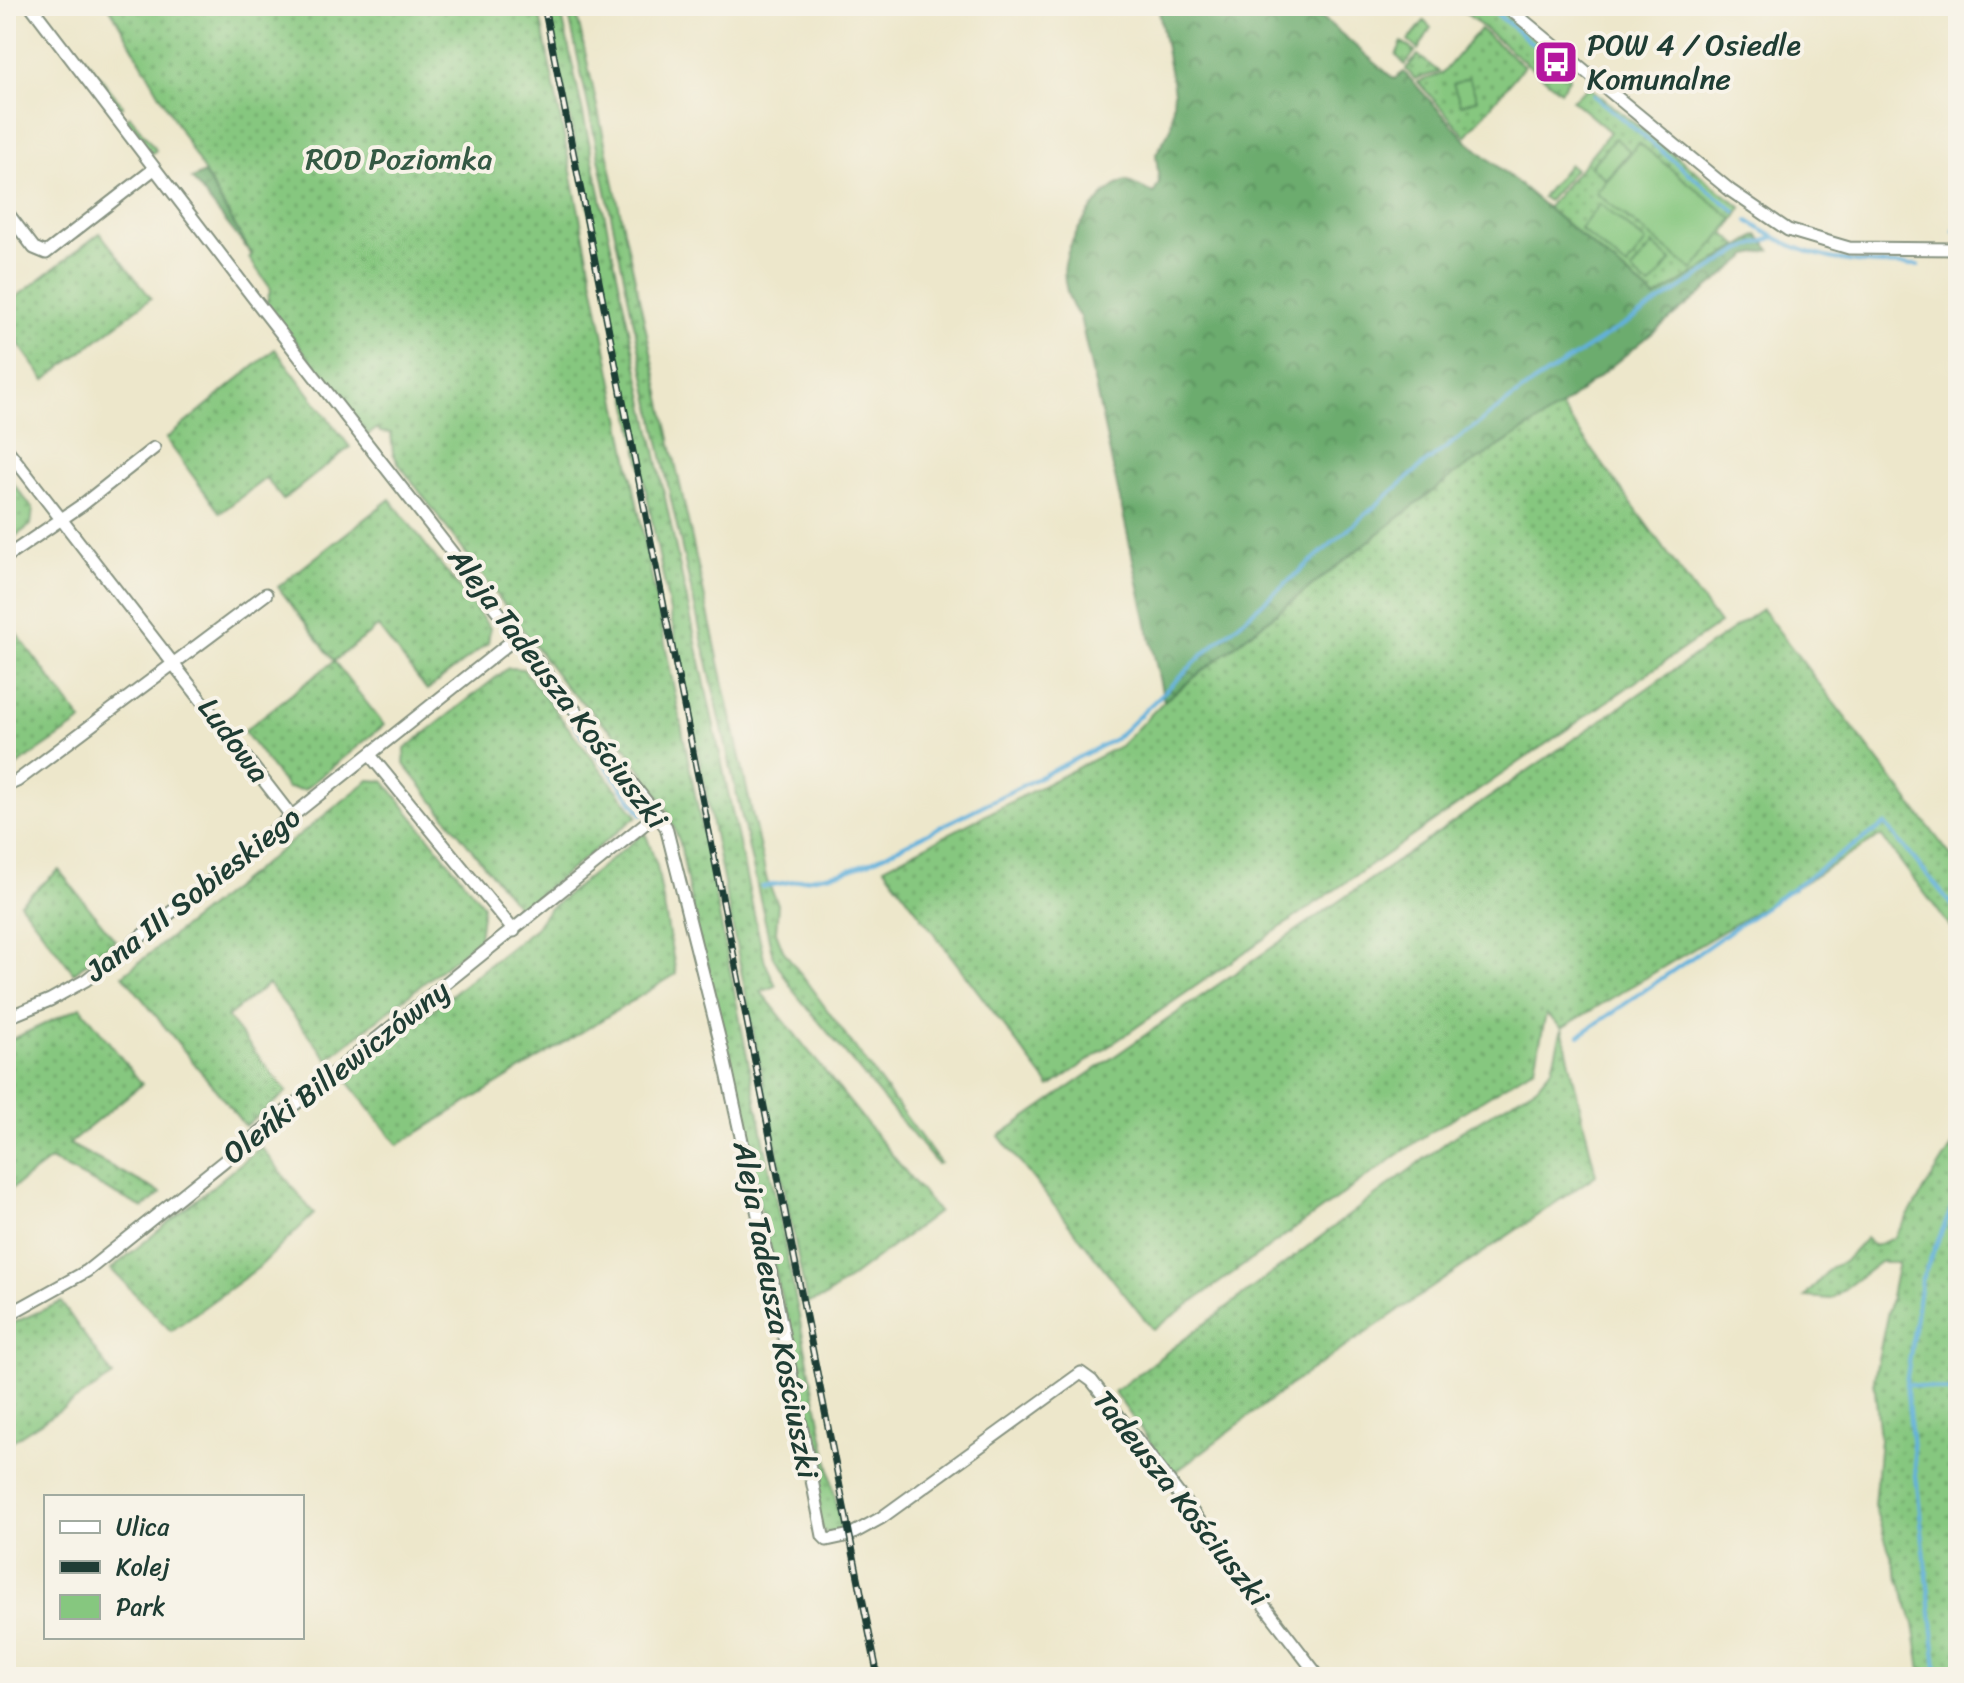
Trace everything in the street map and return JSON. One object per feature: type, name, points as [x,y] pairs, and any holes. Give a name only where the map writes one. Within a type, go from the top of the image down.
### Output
[{"type":"street","name":"Aleja Tadeusza Kościuszki","points":[[31,6],[154,169],[657,814],[671,837],[678,876],[710,997],[777,1302],[819,1528],[827,1540]]},
{"type":"street","points":[[1506,6],[1731,191],[1788,230],[1849,248],[1958,249]]},
{"type":"street","points":[[6,211],[34,248],[46,253],[154,169]]},
{"type":"street","name":"Ludowa","points":[[6,448],[292,817]]},
{"type":"street","points":[[6,557],[62,519],[154,448]]},
{"type":"street","points":[[6,786],[17,781],[266,594]]},
{"type":"street","name":"Jana III Sobieskiego","points":[[6,1018],[50,1000],[86,980],[517,637]]},
{"type":"street","points":[[370,755],[514,931]]},
{"type":"street","name":"Oleńki Billewiczówny","points":[[6,1316],[87,1271],[657,814]]},
{"type":"street","name":"Tadeusza Kościuszki","points":[[827,1540],[850,1535],[881,1518],[1081,1373],[1092,1381],[1319,1677]]},
{"type":"green space","name":"ROD Poziomka","points":[[109,6],[538,6],[842,1532],[831,1537],[821,1529],[789,1330],[701,955],[680,843],[664,803],[619,738],[565,686],[399,464],[393,453],[391,433],[380,432],[378,428],[368,435],[266,303],[271,289],[249,258],[252,255]]},
{"type":"green space","points":[[546,6],[560,6],[754,914],[765,962],[776,986],[761,992],[938,1212],[825,1297],[807,1303],[611,314]]},
{"type":"green space","points":[[567,6],[575,6],[767,881],[778,904],[776,932],[783,950],[940,1163],[937,1164],[795,993],[773,957],[672,504]]},
{"type":"green space","points":[[1166,6],[1309,6],[1394,79],[1404,72],[1466,140],[1655,298],[1758,235],[1771,250],[1749,255],[1561,407],[1452,476],[1164,701],[1080,317],[1070,299],[1064,271],[1079,228],[1106,194],[1126,181],[1154,193],[1159,183],[1156,154],[1171,128],[1174,92],[1159,11]]},
{"type":"green space","points":[[1457,6],[1495,6],[1538,41],[1536,45],[1567,70],[1569,79],[1560,91]]},
{"type":"green space","points":[[1424,21],[1431,28],[1418,50],[1408,41]]},
{"type":"green space","points":[[1480,29],[1524,66],[1466,136],[1418,82],[1442,74]]},
{"type":"green space","points":[[1402,42],[1415,52],[1405,65],[1396,55]]},
{"type":"green space","points":[[1418,55],[1439,72],[1415,79],[1406,69]]},
{"type":"green space","points":[[84,56],[123,106],[117,110],[80,62]]},
{"type":"green space","points":[[1469,78],[1477,99],[1461,105],[1453,84]]},
{"type":"green space","points":[[1589,87],[1742,208],[1725,234],[1739,246],[1656,299],[1547,208],[1610,132],[1572,100]]},
{"type":"green space","points":[[130,116],[156,150],[151,154],[125,120]]},
{"type":"green space","points":[[1615,138],[1630,151],[1606,179],[1591,166]]},
{"type":"green space","points":[[1639,143],[1733,219],[1693,270],[1596,193]]},
{"type":"green space","points":[[1569,164],[1575,169],[1548,201],[1542,197]]},
{"type":"green space","points":[[204,173],[252,255],[192,179]]},
{"type":"green space","points":[[1600,204],[1646,242],[1626,267],[1580,229]]},
{"type":"green space","points":[[100,233],[151,298],[45,380],[6,327],[6,305]]},
{"type":"green space","points":[[1653,245],[1671,261],[1650,287],[1631,271]]},
{"type":"green space","points":[[275,349],[350,447],[283,500],[266,478],[220,513],[166,439]]},
{"type":"green space","points":[[1561,407],[1719,624],[1050,1087],[884,867],[1120,746],[1164,701],[1452,476]]},
{"type":"green space","points":[[6,474],[33,509],[31,525],[6,543]]},
{"type":"green space","points":[[390,499],[490,628],[488,643],[427,690],[378,627],[334,661],[278,587]]},
{"type":"green space","points":[[1762,609],[1958,865],[1958,937],[1881,836],[1562,1028],[1546,1014],[1535,1067],[1423,1137],[1153,1330],[999,1136]]},
{"type":"green space","points":[[6,619],[82,721],[6,773]]},
{"type":"green space","points":[[334,661],[384,725],[304,790],[287,788],[244,731]]},
{"type":"green space","points":[[508,668],[523,669],[637,816],[520,910],[404,764],[405,749]]},
{"type":"green space","points":[[369,780],[384,781],[483,905],[479,939],[328,1059],[268,984],[227,1017],[287,1092],[245,1126],[123,975]]},
{"type":"green space","points":[[645,832],[657,866],[676,974],[398,1145],[346,1079],[535,928],[548,910]]},
{"type":"green space","points":[[59,870],[115,940],[74,973],[20,903]]},
{"type":"green space","points":[[81,1007],[142,1084],[69,1144],[161,1193],[143,1208],[50,1160],[6,1193],[6,1042]]},
{"type":"green space","points":[[1562,1028],[1596,1175],[1290,1385],[1173,1474],[1114,1392],[1460,1132],[1537,1086],[1552,1068]]},
{"type":"green space","points":[[1958,1137],[1958,1677],[1922,1677],[1914,1624],[1874,1506],[1880,1439],[1874,1379],[1898,1262],[1880,1262],[1831,1299],[1805,1297],[1831,1267],[1844,1262],[1866,1238],[1874,1246],[1894,1238]]},
{"type":"green space","points":[[261,1147],[314,1214],[258,1268],[171,1331],[111,1269]]},
{"type":"green space","points":[[61,1302],[113,1376],[6,1445],[6,1326]]},
{"type":"waterway","points":[[1487,6],[1562,68]]},
{"type":"waterway","points":[[1593,95],[1736,212]]},
{"type":"waterway","points":[[1748,221],[1810,253],[1850,261],[1919,265]]},
{"type":"waterway","points":[[1954,231],[1958,227]]},
{"type":"waterway","points":[[762,887],[842,872],[870,862],[1115,739],[1208,650],[1424,464],[1533,383],[1742,249],[1773,238]]},
{"type":"waterway","points":[[574,724],[642,814]]},
{"type":"waterway","points":[[1580,1035],[1885,824],[1958,912]]},
{"type":"waterway","points":[[1938,1677],[1906,1384],[1921,1281],[1958,1193]]},
{"type":"waterway","points":[[1906,1384],[1958,1393]]},
{"type":"railway","points":[[544,6],[878,1677]]},
{"type":"place","name":"POW 4 / Osiedle Komunalne","points":[[1556,62]]}]
